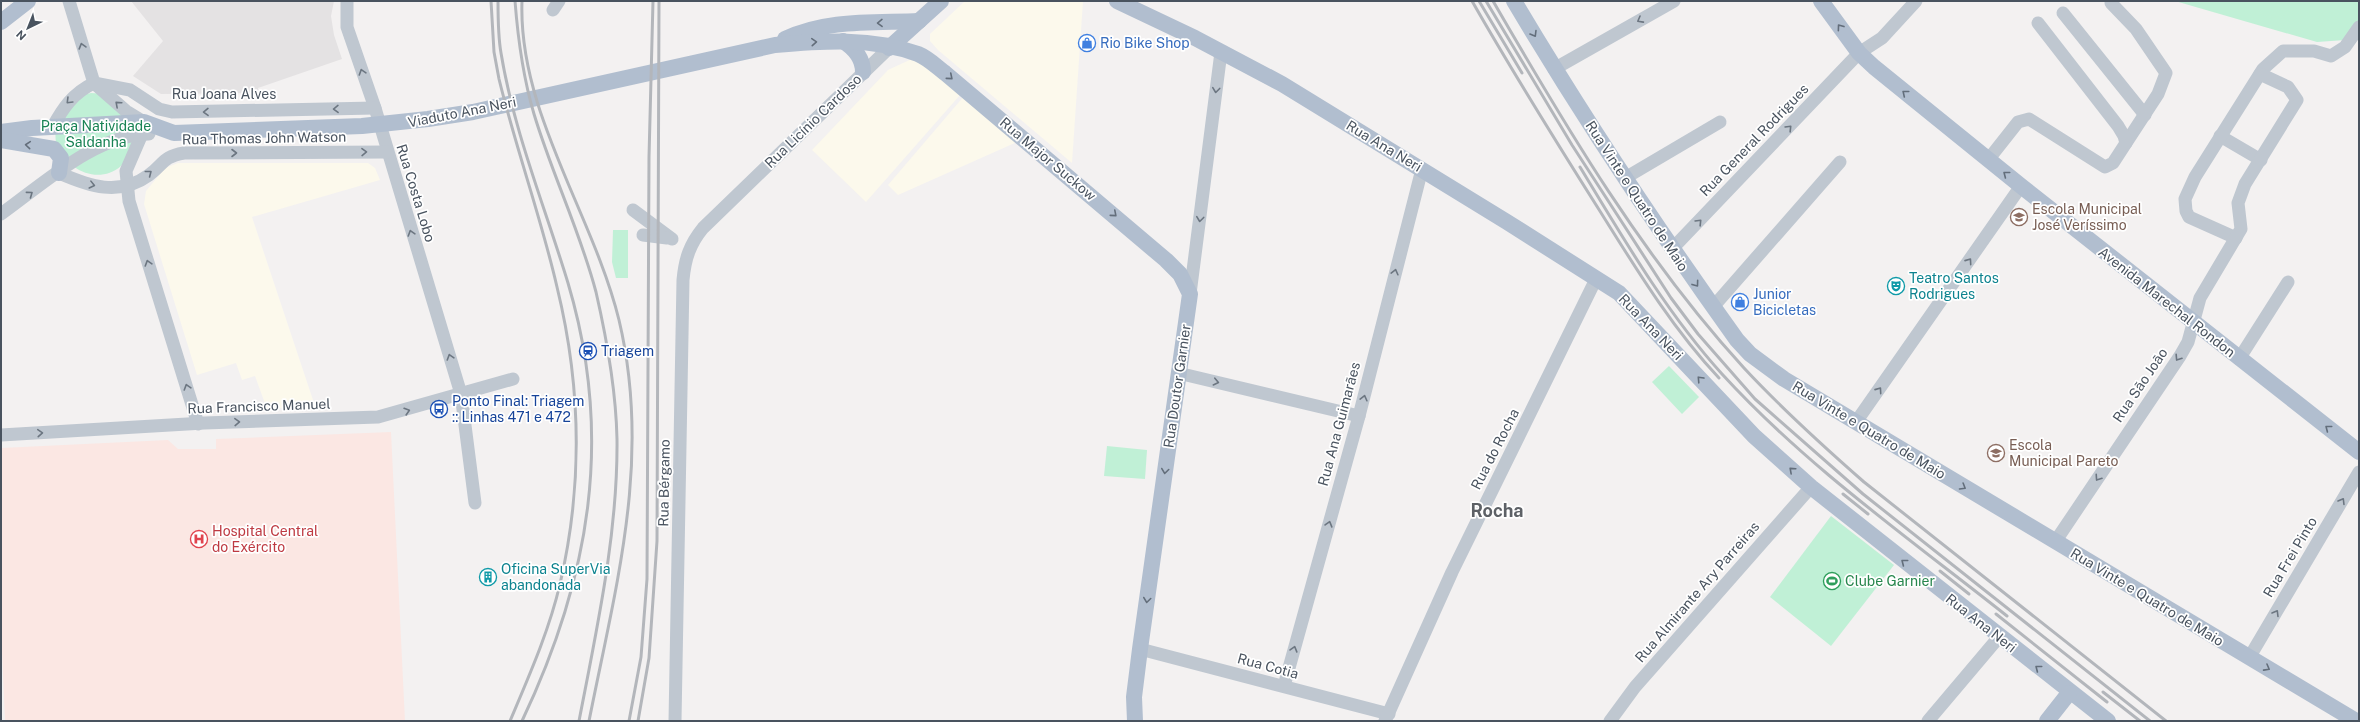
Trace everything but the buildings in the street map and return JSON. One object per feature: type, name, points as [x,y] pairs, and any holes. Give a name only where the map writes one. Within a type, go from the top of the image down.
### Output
[{"type":"main road","points":[[1,22],[28,1]]},
{"type":"main road","name":"Rua Licínio Cardoso","points":[[889,48],[941,1]]},
{"type":"main road","name":"Rua Ana Neri","points":[[1116,1],[1222,52],[1282,84],[1422,169],[1596,279],[1627,301],[1754,436],[1811,487],[1999,637],[2108,721]]},
{"type":"main road","name":"Rua Vinte e Quatro de Maio","points":[[1514,1],[1554,69],[1672,249],[1737,340],[1767,368],[2356,721]]},
{"type":"main road","name":"Avenida Marechal Rondon","points":[[1821,1],[1860,53],[1988,160],[2193,323],[2359,452]]},
{"type":"main road","points":[[918,54],[919,21]]},
{"type":"main road","name":"Viaduto Ana Neri","points":[[769,46],[794,35],[843,24],[919,21]]},
{"type":"main road","points":[[843,41],[850,46],[860,58],[862,72]]},
{"type":"main road","name":"Viaduto Ana Neri","points":[[140,124],[174,133],[400,124],[473,112],[769,46],[843,41],[889,48]]},
{"type":"main road","name":"Rua Major Suckow","points":[[889,48],[918,54],[945,73],[1166,260],[1180,274],[1190,294]]},
{"type":"main road","points":[[1,132],[140,124]]},
{"type":"main road","points":[[1,140],[54,149],[61,158],[59,173]]},
{"type":"main road","name":"Rua Doutor Garnier","points":[[1135,721],[1134,697],[1140,649],[1190,294]]},
{"type":"main road","points":[[2047,721],[2069,692]]},
{"type":"street","points":[[69,1],[94,83],[140,124]]},
{"type":"street","name":"Rua Costa Lobo","points":[[347,1],[347,27],[375,108],[386,152],[461,394],[475,503]]},
{"type":"street","points":[[1554,69],[1674,1]]},
{"type":"street","name":"Rua General Rodrigues","points":[[1672,249],[1860,53],[1882,38],[1916,1]]},
{"type":"street","points":[[1988,160],[2018,122],[2024,119],[2029,119],[2105,167],[2113,163],[2158,94],[2166,73],[2136,29],[2111,3]]},
{"type":"street","points":[[2063,13],[2145,115]]},
{"type":"street","points":[[2038,23],[2118,126],[2126,143]]},
{"type":"street","points":[[2236,238],[2189,217],[2186,211],[2185,199],[2195,177],[2260,74],[2282,51],[2314,51],[2331,56],[2345,47],[2359,27]]},
{"type":"street","name":"Rua Licínio Cardoso","points":[[690,246],[703,228],[862,72],[889,48]]},
{"type":"street","name":"Rua Doutor Garnier","points":[[1190,294],[1222,52]]},
{"type":"street","name":"Rua São João","points":[[2055,542],[2180,356],[2188,342],[2200,298],[2241,229],[2238,203],[2245,184],[2297,100],[2288,87],[2260,74]]},
{"type":"street","points":[[52,128],[64,106],[72,98],[94,83]]},
{"type":"street","name":"Rua Joana Alves","points":[[94,83],[130,90],[159,109],[172,112],[375,108]]},
{"type":"street","points":[[138,95],[140,124],[126,171],[129,201],[198,424]]},
{"type":"street","points":[[1625,178],[1720,122]]},
{"type":"street","points":[[1,214],[93,150],[118,138],[140,124]]},
{"type":"street","points":[[2220,136],[2260,160]]},
{"type":"street","name":"Rua Thomas John Watson","points":[[127,185],[150,174],[168,157],[184,153],[386,152]]},
{"type":"street","points":[[1713,307],[1840,162]]},
{"type":"street","name":"Rua Ana Guimarães","points":[[1284,686],[1359,416],[1422,169]]},
{"type":"street","points":[[59,173],[97,187],[127,185]]},
{"type":"street","points":[[1856,422],[2021,186]]},
{"type":"street","points":[[633,210],[672,239]]},
{"type":"street","points":[[643,235],[672,239],[690,246]]},
{"type":"street","name":"Rua Bérgamo","points":[[675,721],[683,280],[690,246]]},
{"type":"street","name":"Rua do Rocha","points":[[1387,717],[1452,572],[1596,279]]},
{"type":"street","points":[[2239,359],[2288,282]]},
{"type":"street","points":[[1178,374],[1359,416]]},
{"type":"street","name":"Rua Francisco Manuel","points":[[1,435],[198,424],[378,418],[513,379]]},
{"type":"street","name":"Rua Frei Pinto","points":[[2249,658],[2359,472]]},
{"type":"street","name":"Rua Almirante Ary Parreiras","points":[[1610,721],[1635,686],[1811,487]]},
{"type":"street","points":[[1928,721],[1999,637]]},
{"type":"street","name":"Rua Cotia","points":[[1140,649],[1284,686],[1387,717]]},
{"type":"shaded area","points":[[131,1],[334,1],[331,16],[334,35],[342,59],[258,88],[259,93],[161,94],[133,76],[163,41]]},
{"type":"shaded area","points":[[965,1],[1083,1],[1072,163],[938,50],[930,41],[930,34]]},
{"type":"shaded area","points":[[916,57],[961,94],[866,202],[812,150],[888,70]]},
{"type":"shaded area","points":[[965,95],[1017,142],[898,195],[888,185]]},
{"type":"shaded area","points":[[178,163],[368,163],[375,168],[380,180],[252,217],[315,406],[267,409],[255,376],[242,380],[236,363],[197,375],[144,204],[146,191],[165,168]]},
{"type":"shaded area","name":"Hospital Central do Exército","points":[[391,432],[405,721],[5,721],[1,628],[1,448],[168,440],[178,449],[216,449],[216,439]]},
{"type":"green space","points":[[2175,1],[2359,1],[2359,39],[2317,42]]},
{"type":"green space","name":"Praça Natividade Saldanha","points":[[91,93],[107,94],[137,136],[128,156],[121,166],[112,172],[94,175],[76,168],[62,155],[56,143],[55,131],[79,96]]},
{"type":"green space","points":[[613,230],[628,230],[628,278],[616,278],[612,262]]},
{"type":"green space","points":[[1669,366],[1699,397],[1682,414],[1652,382]]},
{"type":"green space","points":[[1107,446],[1147,450],[1145,479],[1104,476]]},
{"type":"green space","name":"Clube Garnier","points":[[1831,516],[1894,565],[1831,646],[1770,597]]},
{"type":"railway","points":[[491,1],[494,52],[499,79],[551,261],[565,324],[575,398],[576,435],[573,510],[560,584],[544,636],[510,721]]},
{"type":"railway","points":[[498,1],[499,40],[514,112],[568,283],[582,340],[590,396],[592,452],[588,506],[579,560],[564,614],[545,667],[522,721]]},
{"type":"railway","points":[[515,1],[522,58],[530,100],[549,159],[582,247],[596,292],[604,328],[615,402],[617,439],[614,510],[605,580],[579,721]]},
{"type":"railway","points":[[522,1],[524,42],[532,83],[544,123],[607,280],[619,320],[628,372],[632,422],[631,472],[626,522],[610,621],[589,721]]},
{"type":"railway","points":[[629,721],[641,657],[647,579],[649,157],[653,1]]},
{"type":"railway","points":[[638,721],[649,658],[657,541],[659,1]]},
{"type":"railway","points":[[1472,1],[1534,105],[1640,275],[1685,339],[1719,378]]},
{"type":"railway","points":[[1479,1],[1522,73]]},
{"type":"railway","points":[[1486,1],[1572,145],[1671,298],[1698,334],[1755,399],[1863,494],[2150,721]]},
{"type":"railway","points":[[1493,1],[1549,97],[1640,238],[1673,283],[1744,368],[1803,427],[1864,482],[2166,721]]},
{"type":"railway","points":[[1580,167],[1646,274],[1682,325],[1722,374],[1754,408],[1788,440],[1860,501],[2007,616]]},
{"type":"railway","points":[[1843,494],[1868,514]]},
{"type":"railway","points":[[1940,571],[1969,594]]},
{"type":"railway","points":[[1996,614],[2107,702]]},
{"type":"railway","points":[[2103,692],[2140,721]]},
{"type":"place","name":"Rio Bike Shop","points":[[1087,43]]},
{"type":"place","name":"Escola Municipal José Veríssimo","points":[[2019,217]]},
{"type":"place","name":"Teatro Santos Rodrigues","points":[[1896,286]]},
{"type":"place","name":"Junior Bicicletas","points":[[1740,302]]},
{"type":"place","name":"Triagem","points":[[588,351]]},
{"type":"place","name":"Ponto Final: Triagem :: Linhas 471 e 472","points":[[439,409]]},
{"type":"place","name":"Escola Municipal Pareto","points":[[1996,453]]},
{"type":"place","name":"Hospital Central do Exército","points":[[199,539]]},
{"type":"place","name":"Oficina SuperVia abandonada","points":[[488,577]]},
{"type":"place","name":"Clube Garnier","points":[[1832,581]]},
{"type":"district","name":"Rocha","points":[[1497,510]]}]
